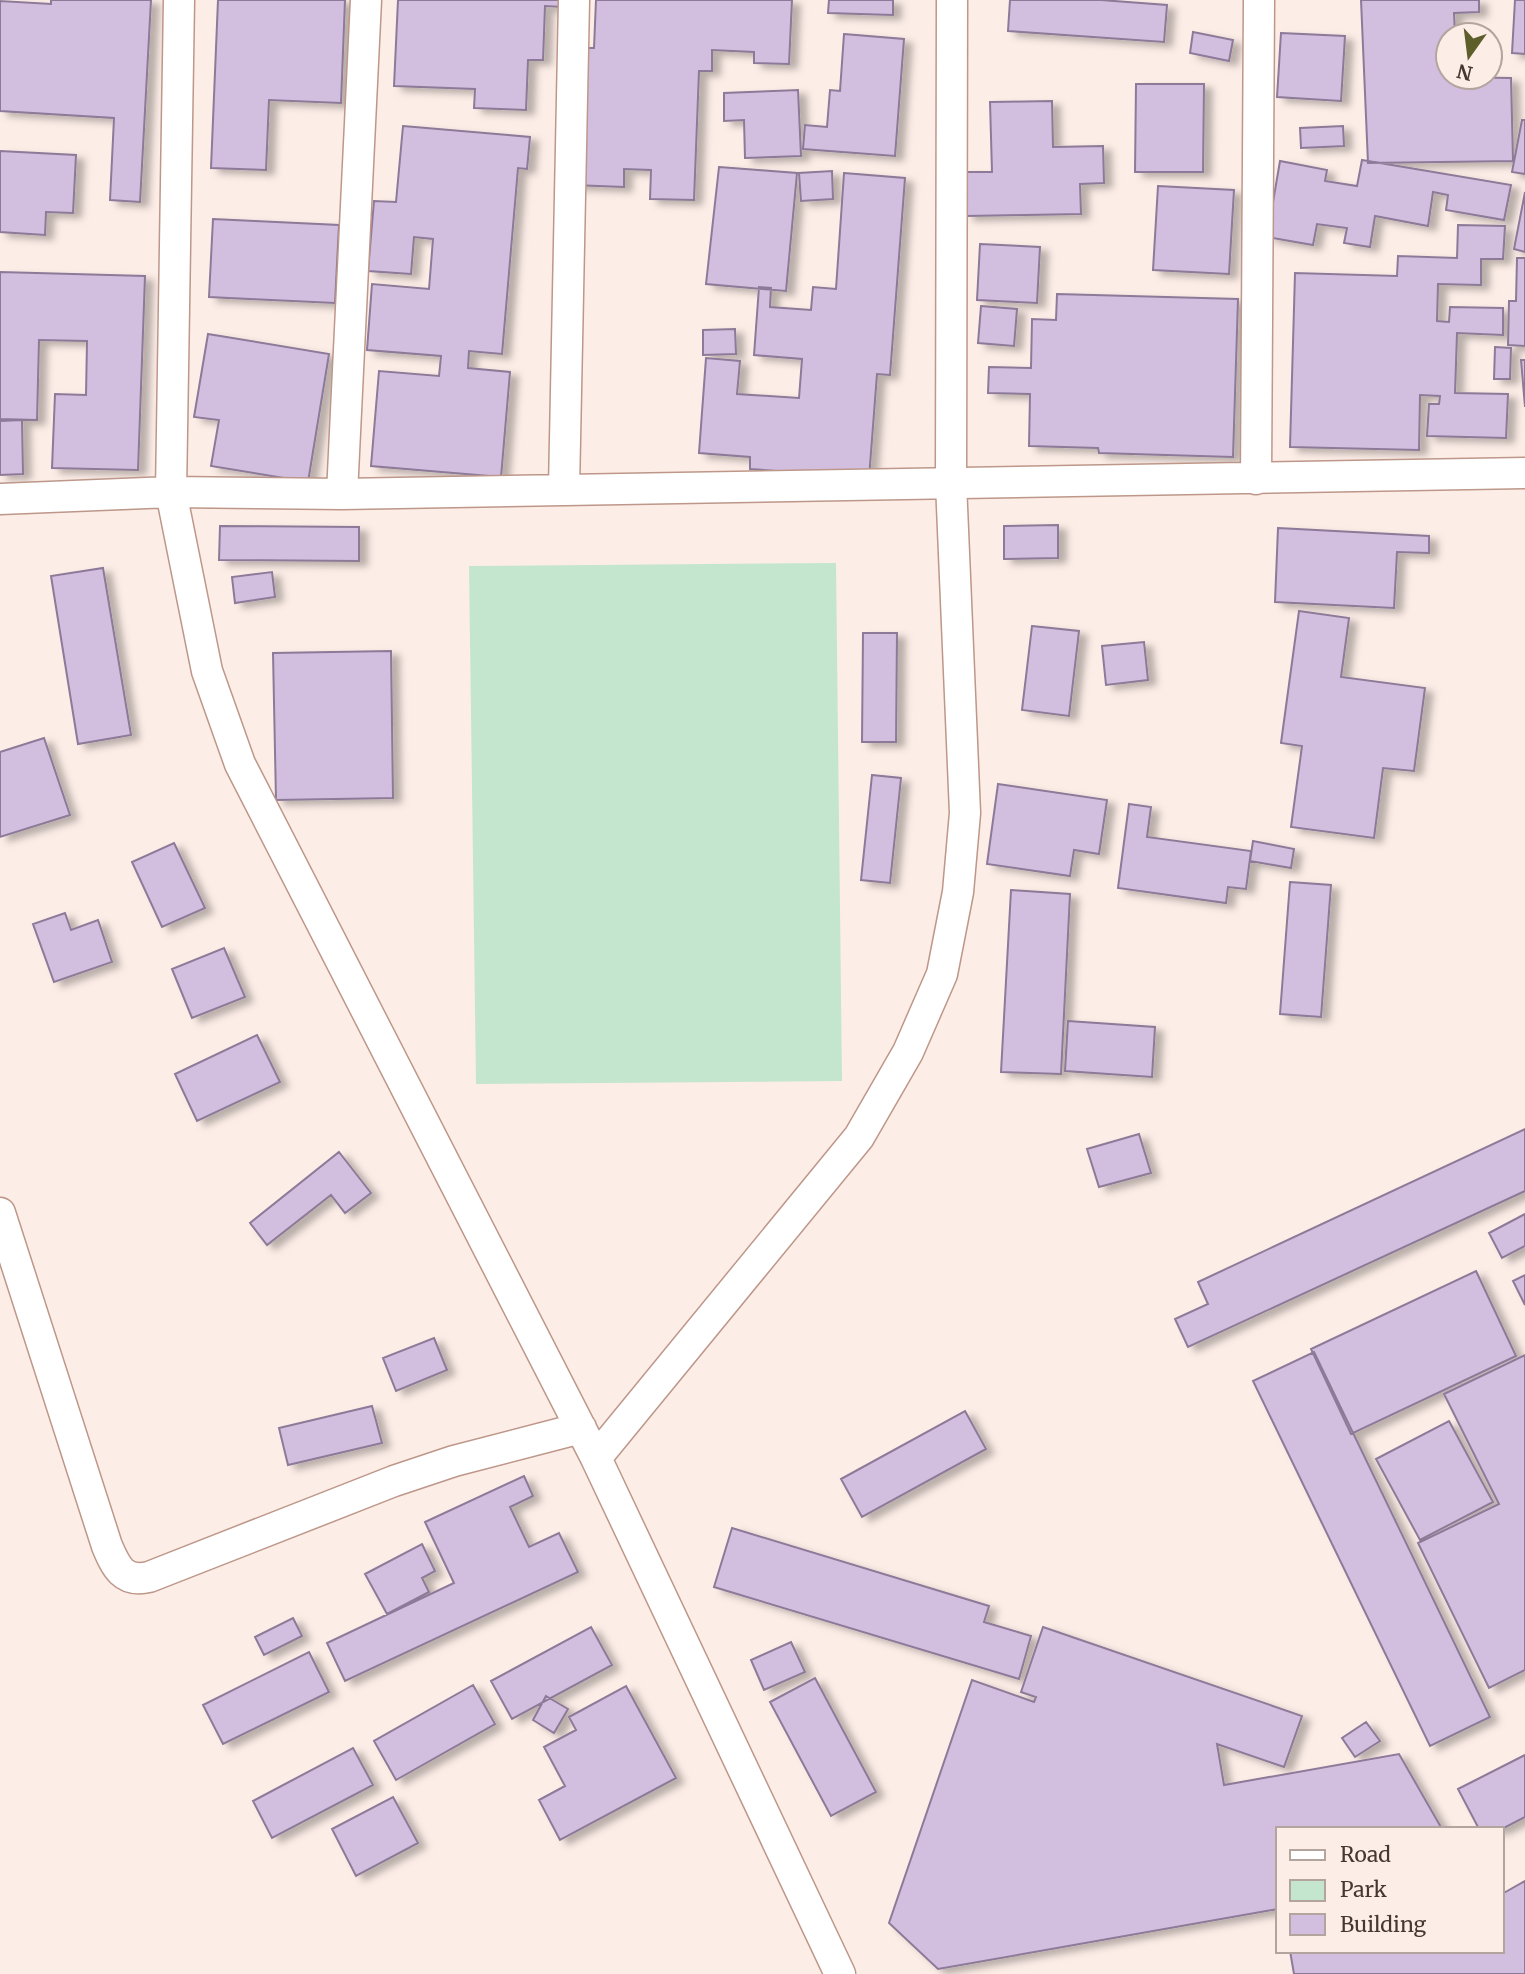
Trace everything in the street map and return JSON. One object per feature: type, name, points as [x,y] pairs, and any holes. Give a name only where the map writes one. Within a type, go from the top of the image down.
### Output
[{"type":"street","points":[[179,0],[171,492],[207,671],[240,764],[596,1458],[840,1974]]},
{"type":"street","points":[[342,494],[366,0]]},
{"type":"street","points":[[564,489],[574,0]]},
{"type":"street","points":[[596,1458],[859,1137],[908,1052],[942,974],[958,892],[965,813],[951,483],[952,0]]},
{"type":"street","points":[[1256,479],[1259,0]]},
{"type":"street","points":[[0,499],[171,492],[342,494],[1525,473]]},
{"type":"street","points":[[0,1213],[107,1546],[117,1569],[127,1578],[137,1580],[149,1577],[442,1465],[581,1428]]},
{"type":"green space","points":[[836,563],[842,1081],[476,1084],[469,566]]},
{"type":"building","points":[[51,0],[151,0],[140,202],[110,200],[114,118],[0,111],[0,1],[51,4]]},
{"type":"building","points":[[218,0],[345,0],[341,103],[269,100],[266,170],[211,168]]},
{"type":"building","points":[[398,0],[564,0],[563,7],[545,6],[543,60],[528,60],[526,110],[474,108],[475,89],[394,86]]},
{"type":"building","points":[[596,0],[792,0],[789,64],[754,63],[754,52],[712,50],[712,71],[699,71],[694,200],[650,199],[651,170],[624,169],[624,187],[573,185],[577,48],[594,48]]},
{"type":"building","points":[[829,0],[893,0],[893,15],[828,13]]},
{"type":"building","points":[[1010,0],[1101,0],[1167,5],[1164,42],[1008,31]]},
{"type":"building","points":[[1361,0],[1479,0],[1479,12],[1454,13],[1454,21],[1434,21],[1434,91],[1504,91],[1504,78],[1511,78],[1513,161],[1368,163]]},
{"type":"building","points":[[1515,0],[1525,0],[1525,54],[1512,53]]},
{"type":"building","points":[[1193,32],[1233,40],[1229,61],[1190,53]]},
{"type":"building","points":[[1281,33],[1345,36],[1341,101],[1277,97]]},
{"type":"building","points":[[844,34],[904,39],[895,156],[803,149],[805,125],[827,127],[830,90],[840,91]]},
{"type":"building","points":[[1136,84],[1204,84],[1203,172],[1135,172]]},
{"type":"building","points":[[798,90],[801,156],[745,158],[744,120],[724,121],[724,93]]},
{"type":"building","points":[[1052,101],[1053,147],[1103,146],[1104,183],[1080,184],[1081,214],[966,216],[965,172],[992,172],[990,102]]},
{"type":"building","points":[[1522,120],[1525,120],[1525,174],[1512,172]]},
{"type":"building","points":[[403,126],[530,137],[527,169],[518,168],[502,354],[469,351],[468,368],[510,372],[501,477],[371,466],[379,371],[439,376],[441,356],[367,350],[372,284],[429,289],[433,239],[414,237],[411,274],[368,271],[374,201],[396,202]]},
{"type":"building","points":[[1343,126],[1344,146],[1301,148],[1300,128]]},
{"type":"building","points":[[0,151],[76,155],[73,213],[46,212],[45,235],[0,232]]},
{"type":"building","points":[[1362,160],[1511,185],[1504,220],[1446,210],[1448,195],[1433,192],[1428,226],[1375,216],[1370,247],[1344,243],[1347,228],[1317,224],[1313,245],[1267,237],[1280,161],[1327,170],[1325,181],[1357,186]]},
{"type":"building","points":[[719,167],[797,173],[786,291],[706,284]]},
{"type":"building","points":[[832,171],[833,199],[801,201],[799,173]]},
{"type":"building","points":[[844,173],[905,178],[890,375],[877,374],[869,478],[750,469],[750,457],[699,453],[706,358],[740,361],[737,394],[799,398],[802,359],[754,355],[759,287],[771,288],[770,307],[811,310],[813,287],[836,289]]},
{"type":"building","points":[[1158,186],[1234,190],[1229,274],[1153,270]]},
{"type":"building","points":[[1525,192],[1525,252],[1514,249]]},
{"type":"building","points":[[213,219],[339,225],[335,303],[209,297]]},
{"type":"building","points":[[1458,225],[1505,226],[1503,259],[1481,259],[1481,285],[1438,284],[1437,321],[1449,322],[1450,307],[1503,308],[1503,335],[1457,333],[1455,393],[1508,394],[1506,438],[1427,436],[1429,404],[1439,404],[1440,396],[1420,395],[1419,450],[1290,447],[1295,273],[1397,276],[1398,256],[1457,258]]},
{"type":"building","points":[[980,244],[1040,247],[1037,303],[977,300]]},
{"type":"building","points":[[1517,258],[1525,258],[1525,346],[1508,345],[1509,301],[1516,301]]},
{"type":"building","points":[[0,272],[145,276],[138,470],[52,468],[55,394],[86,395],[87,341],[39,340],[37,420],[0,419]]},
{"type":"building","points":[[1057,294],[1238,299],[1233,457],[1099,453],[1098,448],[1029,446],[1030,394],[988,393],[989,367],[1031,368],[1032,319],[1056,320]]},
{"type":"building","points":[[981,306],[1017,309],[1014,346],[978,343]]},
{"type":"building","points":[[735,329],[736,354],[703,355],[703,330]]},
{"type":"building","points":[[208,334],[329,354],[308,482],[211,466],[219,420],[194,417]]},
{"type":"building","points":[[1495,347],[1511,348],[1510,379],[1494,379]]},
{"type":"building","points":[[1521,360],[1525,360],[1525,407]]},
{"type":"building","points":[[22,420],[23,474],[0,475],[0,421]]},
{"type":"building","points":[[1058,525],[1058,558],[1004,559],[1004,526]]},
{"type":"building","points":[[220,526],[359,527],[359,561],[219,560]]},
{"type":"building","points":[[1278,528],[1429,536],[1429,553],[1397,552],[1394,608],[1275,602]]},
{"type":"building","points":[[103,568],[131,735],[78,744],[51,576]]},
{"type":"building","points":[[272,572],[275,597],[235,603],[232,577]]},
{"type":"building","points":[[1299,611],[1349,618],[1341,677],[1425,688],[1414,771],[1383,768],[1374,838],[1291,827],[1302,746],[1281,743]]},
{"type":"building","points":[[1032,626],[1079,631],[1069,716],[1022,710]]},
{"type":"building","points":[[863,633],[897,633],[896,742],[862,742]]},
{"type":"building","points":[[1144,642],[1148,680],[1106,685],[1102,646]]},
{"type":"building","points":[[391,651],[393,798],[276,800],[273,653]]},
{"type":"building","points":[[44,738],[70,815],[0,837],[0,752]]},
{"type":"building","points":[[872,775],[901,778],[890,883],[861,880]]},
{"type":"building","points":[[998,784],[1107,800],[1099,854],[1074,850],[1070,876],[987,864]]},
{"type":"building","points":[[1129,804],[1151,807],[1147,837],[1251,851],[1246,889],[1228,887],[1226,903],[1118,888]]},
{"type":"building","points":[[1253,841],[1294,849],[1291,868],[1250,861]]},
{"type":"building","points":[[174,843],[205,908],[162,927],[132,862]]},
{"type":"building","points":[[1290,882],[1331,885],[1321,1017],[1280,1014]]},
{"type":"building","points":[[1011,890],[1070,894],[1061,1074],[1001,1072]]},
{"type":"building","points":[[65,913],[71,930],[98,920],[112,962],[54,982],[33,924]]},
{"type":"building","points":[[224,948],[245,997],[192,1018],[172,969]]},
{"type":"building","points":[[1068,1021],[1155,1027],[1152,1077],[1065,1071]]},
{"type":"building","points":[[257,1035],[280,1082],[197,1121],[175,1074]]},
{"type":"building","points":[[1525,1129],[1525,1191],[1188,1347],[1175,1319],[1208,1304],[1198,1282]]},
{"type":"building","points":[[1139,1134],[1151,1173],[1099,1187],[1087,1149]]},
{"type":"building","points":[[339,1152],[371,1193],[345,1213],[331,1195],[267,1245],[250,1223]]},
{"type":"building","points":[[1525,1214],[1525,1246],[1502,1258],[1489,1233]]},
{"type":"building","points":[[1476,1271],[1516,1356],[1351,1434],[1311,1349]]},
{"type":"building","points":[[1525,1275],[1525,1305],[1513,1281]]},
{"type":"building","points":[[434,1338],[447,1370],[396,1391],[383,1358]]},
{"type":"building","points":[[1314,1352],[1490,1717],[1430,1746],[1253,1381]]},
{"type":"building","points":[[1525,1355],[1525,1670],[1489,1688],[1418,1543],[1499,1504],[1444,1394]]},
{"type":"building","points":[[372,1406],[382,1443],[288,1465],[279,1428]]},
{"type":"building","points":[[965,1411],[986,1449],[862,1517],[841,1479]]},
{"type":"building","points":[[1449,1421],[1493,1502],[1420,1540],[1376,1459]]},
{"type":"building","points":[[524,1476],[533,1496],[510,1507],[529,1547],[559,1533],[578,1572],[345,1681],[327,1643],[454,1583],[425,1522]]},
{"type":"building","points":[[732,1528],[989,1606],[984,1622],[1031,1636],[1019,1679],[714,1587]]},
{"type":"building","points":[[422,1544],[435,1571],[422,1578],[429,1592],[387,1614],[365,1574]]},
{"type":"building","points":[[293,1618],[302,1636],[264,1655],[255,1637]]},
{"type":"building","points":[[591,1627],[612,1665],[512,1719],[491,1681]]},
{"type":"building","points":[[1043,1627],[1302,1716],[1284,1767],[1217,1744],[1224,1785],[1399,1754],[1441,1827],[1276,1827],[1276,1909],[938,1969],[889,1923],[972,1680],[1034,1702],[1036,1697],[1021,1692]]},
{"type":"building","points":[[791,1642],[805,1672],[764,1690],[751,1660]]},
{"type":"building","points":[[309,1652],[329,1692],[223,1744],[203,1705]]},
{"type":"building","points":[[815,1678],[876,1792],[831,1816],[770,1702]]},
{"type":"building","points":[[473,1685],[495,1724],[396,1780],[374,1741]]},
{"type":"building","points":[[626,1686],[676,1778],[560,1840],[539,1800],[565,1786],[544,1747],[576,1730],[569,1717]]},
{"type":"building","points":[[546,1696],[568,1709],[554,1733],[533,1720]]},
{"type":"building","points":[[1366,1722],[1380,1741],[1355,1757],[1342,1738]]},
{"type":"building","points":[[353,1748],[373,1785],[272,1838],[253,1801]]},
{"type":"building","points":[[1525,1755],[1525,1817],[1504,1828],[1478,1827],[1458,1789]]},
{"type":"building","points":[[393,1797],[418,1843],[356,1876],[332,1829]]},
{"type":"building","points":[[1525,1881],[1525,1974],[1294,1974],[1290,1953],[1504,1953],[1504,1893]]}]
